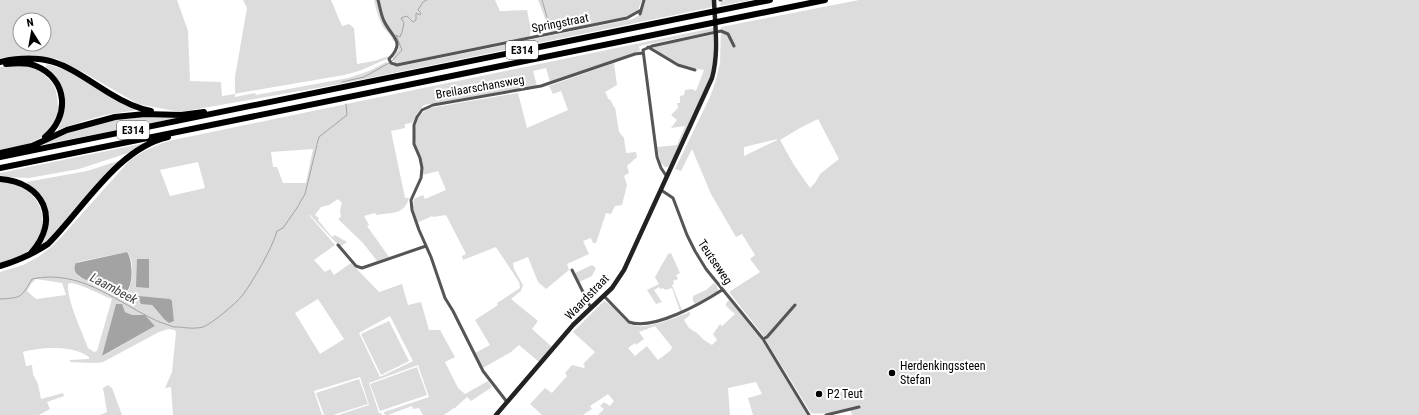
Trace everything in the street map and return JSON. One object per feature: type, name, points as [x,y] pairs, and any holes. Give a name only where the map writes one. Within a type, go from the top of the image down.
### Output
[{"type":"highway","name":"E314","points":[[0,157],[770,0]]},
{"type":"highway","name":"E314","points":[[0,168],[825,0]]},
{"type":"highway","name":"E314","points":[[0,62],[29,58],[56,62],[133,106],[148,111],[170,115]]},
{"type":"highway","name":"E314","points":[[0,65],[24,63],[35,66],[50,75],[60,90],[62,111],[58,123],[45,136],[23,148]]},
{"type":"highway","name":"E314","points":[[0,153],[32,146],[66,130],[96,121],[128,115],[170,115],[194,113],[252,102],[267,103]]},
{"type":"highway","name":"E314","points":[[0,266],[28,256],[48,244],[117,167],[130,155],[150,144],[171,137],[180,131]]},
{"type":"highway","name":"E314","points":[[0,179],[8,179],[25,184],[35,193],[43,205],[46,220],[44,235],[40,243],[28,256]]},
{"type":"street","name":"Springstraat","points":[[378,0],[384,21],[394,35],[397,43],[395,52],[389,59],[394,64],[400,65],[627,18],[640,12],[644,0]]},
{"type":"street","name":"Waardstraat","points":[[496,415],[563,336],[612,288],[624,270],[712,78],[716,59],[714,0]]},
{"type":"street","points":[[667,177],[661,168],[657,157],[643,49],[721,31],[728,34],[734,46]]},
{"type":"street","points":[[648,47],[659,55],[678,65],[695,70]]},
{"type":"street","name":"Breilaarschansweg","points":[[507,402],[483,371],[445,298],[431,257],[415,219],[411,202],[422,173],[422,164],[415,148],[415,121],[422,110],[433,105],[541,86],[635,54],[643,53]]},
{"type":"street","name":"Teutseweg","points":[[661,190],[673,198],[695,252],[722,290],[764,339],[809,415]]},
{"type":"street","points":[[338,245],[356,266],[362,268],[426,246]]},
{"type":"street","points":[[572,270],[591,308]]},
{"type":"street","points":[[604,296],[629,322],[634,324],[643,324],[680,313],[722,290]]},
{"type":"street","points":[[764,339],[795,305]]},
{"type":"street","points":[[826,415],[859,407]]},
{"type":"shaded area","points":[[0,0],[177,0],[188,31],[190,81],[221,82],[222,96],[235,94],[235,97],[255,93],[256,95],[348,78],[369,71],[386,62],[393,66],[401,66],[633,19],[641,14],[646,0],[713,0],[713,7],[340,84],[180,112],[138,104],[83,72],[57,59],[32,55],[0,58]]},
{"type":"shaded area","points":[[243,0],[331,0],[342,26],[349,24],[354,28],[357,64],[374,61],[389,56],[389,58],[359,71],[344,75],[235,94],[235,77],[247,8]]},
{"type":"shaded area","points":[[374,0],[495,0],[500,11],[527,10],[531,30],[529,38],[398,64],[395,63],[392,58],[398,50],[397,40],[393,41],[382,25]]},
{"type":"shaded area","points":[[538,0],[642,0],[638,10],[627,17],[551,33]]},
{"type":"shaded area","points":[[751,0],[720,6],[721,1]]},
{"type":"shaded area","points":[[859,0],[1419,0],[1419,415],[852,415],[850,408],[825,413],[811,413],[762,334],[729,292],[760,272],[750,259],[755,255],[742,234],[736,237],[711,194],[692,149],[681,171],[675,169],[710,97],[715,83],[720,63],[721,27]],"holes":[[[818,119],[839,159],[820,174],[810,188],[794,165],[780,140]],[[777,140],[744,156],[744,147]]]},
{"type":"shaded area","points":[[713,28],[714,31],[639,46],[640,51],[636,53],[550,82],[546,68],[533,71],[537,86],[424,105],[412,123],[405,124],[405,128],[391,131],[405,198],[409,198],[407,203],[397,212],[377,215],[375,213],[364,216],[369,225],[367,226],[389,257],[377,261],[363,243],[339,220],[341,217],[340,210],[342,203],[338,199],[329,205],[321,207],[315,215],[319,218],[318,220],[332,237],[335,235],[347,242],[340,247],[309,215],[335,245],[314,260],[325,272],[330,269],[334,275],[351,263],[379,292],[402,284],[408,305],[421,302],[429,330],[440,330],[455,357],[445,362],[458,388],[465,394],[488,381],[492,387],[471,401],[467,397],[455,408],[444,415],[423,415],[419,408],[413,409],[412,406],[385,415],[384,412],[429,397],[418,365],[369,383],[379,413],[382,415],[338,415],[369,405],[360,377],[314,391],[322,415],[173,415],[171,387],[165,388],[172,372],[176,333],[175,330],[168,329],[159,332],[99,363],[70,362],[70,360],[89,359],[89,357],[75,350],[48,348],[23,352],[26,366],[32,365],[33,374],[38,384],[41,399],[63,393],[64,396],[47,402],[50,409],[39,415],[0,415],[0,272],[23,265],[38,257],[50,248],[130,160],[150,148],[173,140]],"holes":[[[313,149],[306,183],[283,183],[277,167],[273,167],[271,152]],[[198,162],[205,188],[170,196],[160,170]],[[127,252],[130,256],[132,278],[127,293],[119,294],[78,276],[77,262]],[[36,279],[62,283],[66,295],[36,299],[27,291]],[[71,283],[82,286],[112,299],[97,351],[94,352],[88,348],[72,307],[68,284]],[[318,299],[344,339],[320,354],[295,313]],[[172,301],[174,321],[160,315],[152,305],[150,305]],[[116,305],[122,307],[125,312],[132,315],[145,315],[155,326],[103,356]],[[390,316],[413,361],[380,377],[359,333]]]},
{"type":"shaded area","points":[[713,35],[713,65],[710,78],[670,164],[668,167],[665,167],[660,161],[657,147],[677,145],[685,126],[671,128],[677,120],[671,115],[678,108],[677,103],[680,103],[680,96],[684,95],[685,90],[692,89],[696,91],[704,70],[689,67],[676,62],[651,47]]},
{"type":"shaded area","points":[[614,63],[617,85],[605,92],[615,107],[619,132],[624,138],[626,153],[636,152],[637,157],[627,166],[629,173],[624,176],[627,185],[622,205],[615,206],[611,214],[606,213],[596,243],[593,243],[591,238],[583,241],[589,254],[567,264],[569,270],[546,289],[538,282],[528,257],[513,263],[514,269],[523,285],[521,291],[511,299],[538,321],[532,329],[552,347],[539,362],[519,345],[511,352],[483,368],[475,353],[490,345],[475,320],[520,288],[519,282],[496,247],[463,260],[462,256],[466,254],[446,215],[432,216],[419,222],[417,221],[413,207],[414,199],[423,195],[425,199],[446,190],[438,171],[423,175],[423,166],[415,139],[415,129],[418,119],[430,108],[518,93],[527,128],[568,110],[561,91],[553,94],[549,86]]},
{"type":"shaded area","points":[[47,64],[68,71],[137,110],[105,115],[57,130],[61,123],[64,103],[56,79],[45,68]]},
{"type":"shaded area","points":[[0,67],[29,67],[39,70],[44,74],[52,82],[55,88],[58,116],[52,127],[38,139],[33,142],[0,151]]},
{"type":"shaded area","points":[[136,116],[178,118],[36,146],[85,128],[109,121]]},
{"type":"shaded area","points":[[150,142],[131,152],[79,169],[29,178],[0,177],[0,173]]},
{"type":"shaded area","points":[[121,160],[57,233],[37,249],[44,240],[47,231],[47,209],[26,182],[87,171]]},
{"type":"shaded area","points":[[0,182],[19,185],[29,192],[36,200],[40,208],[42,226],[40,235],[35,244],[28,251],[15,258],[0,263]]},
{"type":"shaded area","points":[[671,253],[680,273],[676,275],[678,279],[673,281],[674,284],[672,285],[682,310],[680,311],[672,288],[665,290],[663,288],[660,289],[659,287],[654,290],[662,302],[656,304],[647,290],[659,284],[655,277],[668,254]]},
{"type":"shaded area","points":[[592,265],[596,268],[592,276],[579,282],[575,273]]},
{"type":"shaded area","points":[[714,283],[717,286],[717,292],[695,304],[693,301],[693,296],[706,290]]},
{"type":"shaded area","points":[[729,300],[761,339],[807,415],[753,415],[748,398],[762,394],[756,382],[728,388],[730,415],[598,415],[604,409],[600,406],[604,402],[610,406],[614,401],[608,394],[590,406],[592,409],[583,415],[542,415],[530,404],[545,388],[552,393],[567,376],[565,373],[572,365],[584,368],[585,366],[583,364],[595,352],[573,332],[604,301],[627,322],[640,326],[667,321],[690,312],[690,315],[684,320],[689,328],[712,345],[717,340],[713,334],[720,324],[722,326],[735,314],[726,306],[726,303]],"holes":[[[655,326],[672,347],[671,350],[658,360],[647,346],[635,356],[628,348],[635,343],[636,345],[644,339],[639,332]]]},
{"type":"shaded area","points":[[389,321],[409,361],[381,375],[361,334]]},
{"type":"shaded area","points":[[417,367],[427,395],[380,411],[370,384]]},
{"type":"shaded area","points":[[359,379],[368,404],[333,415],[324,415],[316,393]]},
{"type":"shaded area","points":[[108,385],[112,388],[122,415],[100,415],[107,412],[103,388]]},
{"type":"water","points":[[127,252],[132,273],[128,290],[123,294],[116,293],[90,282],[79,276],[75,271],[76,263]]},
{"type":"water","points":[[137,259],[149,259],[149,288],[136,287]]},
{"type":"water","points":[[138,296],[170,299],[172,301],[174,321],[169,323],[152,305],[141,304]]},
{"type":"water","points":[[116,304],[122,304],[125,312],[132,315],[145,315],[155,326],[102,356]]},
{"type":"waterway","name":"Laambeek","points":[[392,61],[402,50],[396,35],[400,37],[402,32],[404,23],[401,18],[407,16],[413,22],[416,20],[416,13],[420,15],[421,13],[418,10],[423,2],[427,0]]},
{"type":"waterway","points":[[542,0],[547,17]]},
{"type":"waterway","name":"Laambeek","points":[[342,82],[364,77],[389,63]]},
{"type":"waterway","name":"Laambeek","points":[[317,144],[319,137],[347,115],[346,104]]},
{"type":"waterway","name":"Laambeek","points":[[299,204],[305,194],[317,145]]},
{"type":"waterway","name":"Laambeek","points":[[179,327],[203,327],[218,318],[242,296],[262,265],[277,231],[283,228],[299,205]]},
{"type":"waterway","name":"Laambeek","points":[[0,299],[20,296],[32,279],[49,277],[65,278],[80,282],[109,295],[159,322],[178,327]]},
{"type":"place","name":"Herdenkingssteen Stefan","points":[[892,373]]},
{"type":"place","name":"P2 Teut","points":[[819,394]]}]
